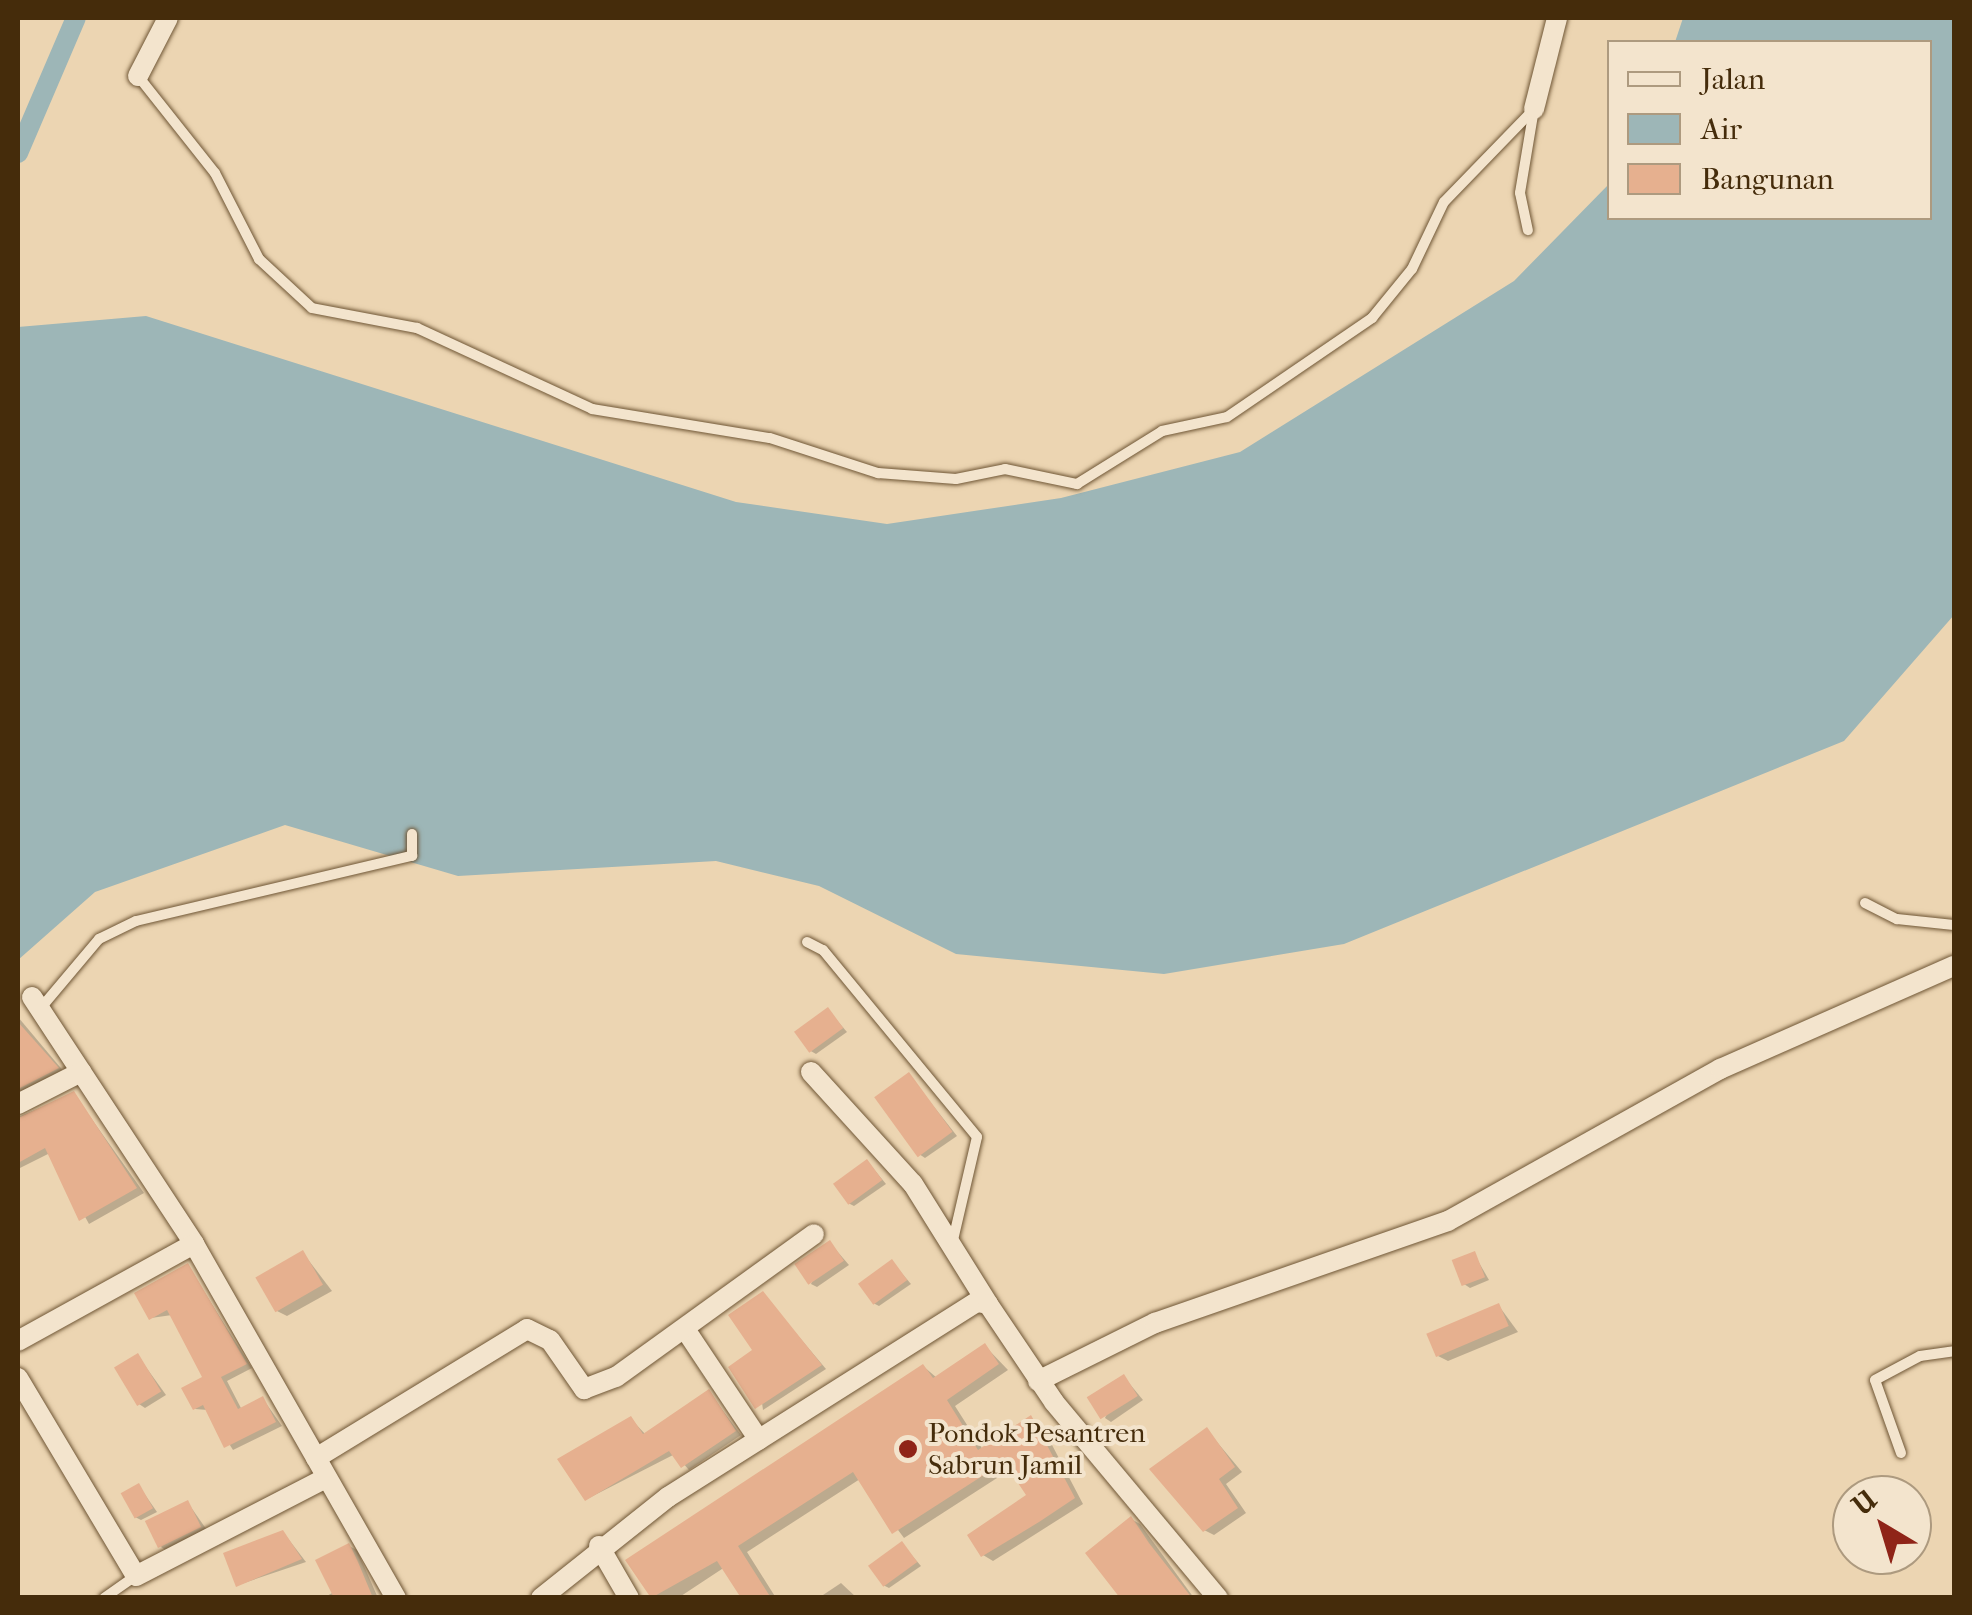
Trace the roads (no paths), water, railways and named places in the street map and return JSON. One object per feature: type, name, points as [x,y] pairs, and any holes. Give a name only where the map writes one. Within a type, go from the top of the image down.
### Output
[{"type":"street","points":[[138,76],[168,18]]},
{"type":"street","points":[[1534,109],[1557,18]]},
{"type":"street","points":[[1038,1382],[1155,1322],[1448,1221],[1720,1069],[1954,966]]},
{"type":"street","points":[[36,1003],[194,1244],[396,1598]]},
{"type":"street","points":[[18,1104],[81,1072]]},
{"type":"street","points":[[811,1072],[953,1241],[1038,1382],[1218,1598]]},
{"type":"street","points":[[316,1458],[527,1329],[550,1340],[584,1388],[684,1329],[814,1234]]},
{"type":"street","points":[[18,1341],[194,1244]]},
{"type":"street","points":[[541,1598],[598,1546],[953,1312],[988,1304]]},
{"type":"street","points":[[684,1329],[759,1440]]},
{"type":"street","points":[[18,1378],[136,1576],[326,1478]]},
{"type":"street","points":[[598,1546],[629,1598]]},
{"type":"lane","points":[[138,76],[215,173],[259,260],[312,308],[417,328],[630,420],[770,438],[855,470],[940,480],[1004,469],[1077,484],[1162,431],[1227,417],[1372,318],[1412,269],[1444,202],[1534,109]]},
{"type":"lane","points":[[1528,230],[1520,194],[1534,109]]},
{"type":"lane","points":[[36,1003],[73,962],[111,933],[412,856],[412,834]]},
{"type":"lane","points":[[1865,903],[1897,920],[1954,925]]},
{"type":"lane","points":[[808,942],[824,950],[977,1137],[953,1241]]},
{"type":"lane","points":[[1902,1453],[1875,1380],[1920,1356],[1954,1351]]},
{"type":"lane","points":[[104,1598],[136,1576]]},
{"type":"water","points":[[1683,18],[1954,18],[1954,615],[1844,741],[1344,944],[1164,974],[956,954],[819,886],[716,861],[458,876],[285,825],[95,892],[18,960],[18,327],[146,316],[736,502],[887,524],[1061,498],[1240,452],[1514,281],[1607,186],[1607,220],[1932,220],[1932,40],[1676,40]]},
{"type":"waterway","points":[[18,153],[76,18]]},
{"type":"place","name":"Pondok Pesantren Sabrun Jamil","points":[[908,1449]]}]
